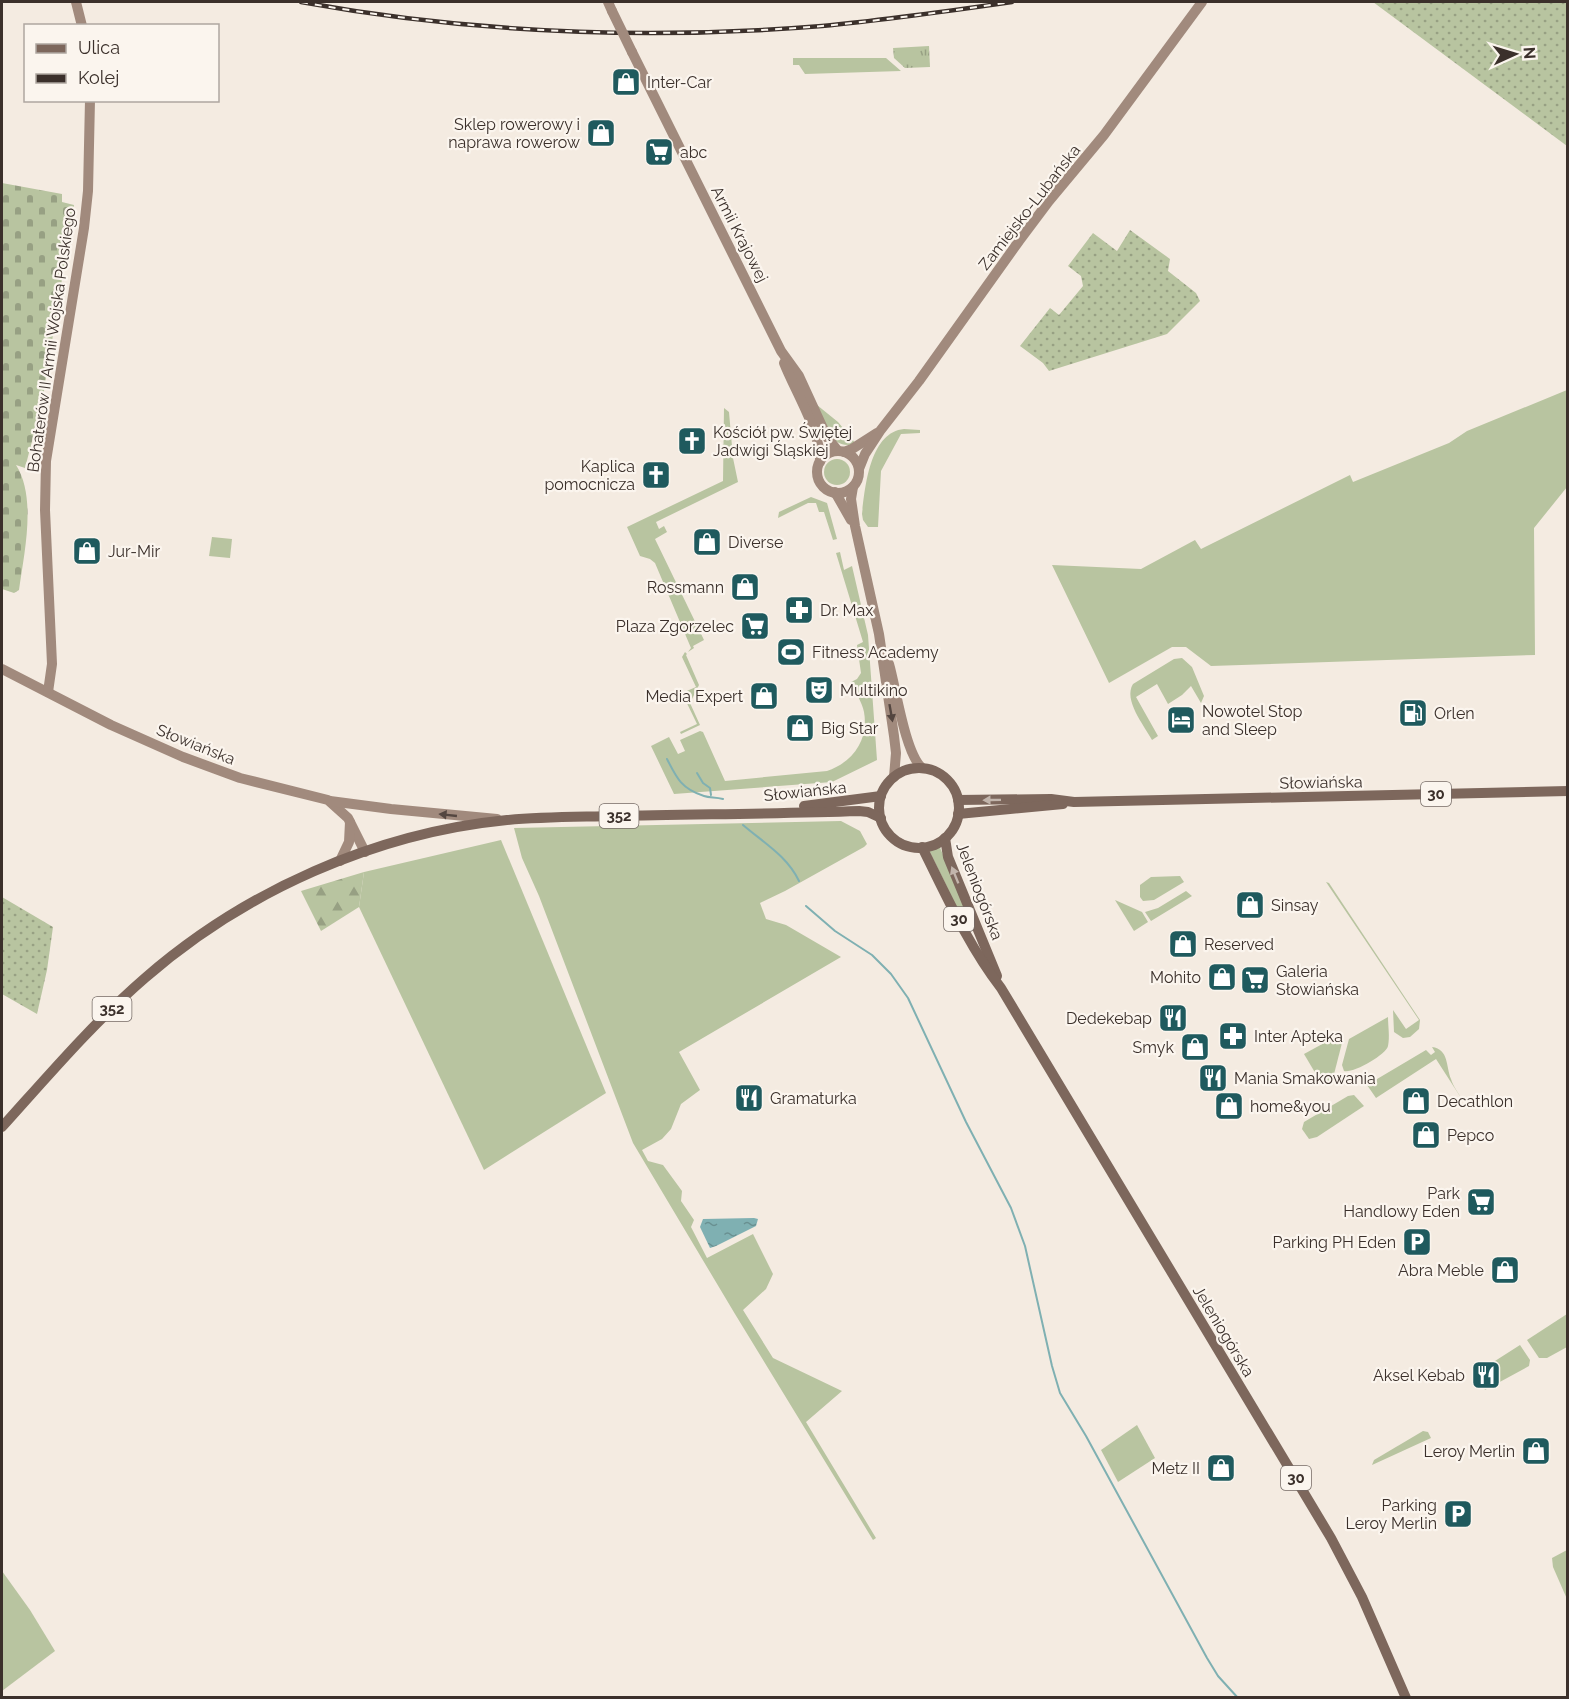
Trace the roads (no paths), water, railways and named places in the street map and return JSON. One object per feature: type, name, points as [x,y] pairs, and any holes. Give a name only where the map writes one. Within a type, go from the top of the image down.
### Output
[{"type":"main road","points":[[75,2],[81,24]]},
{"type":"main road","name":"Zamiejsko-Lubańska","points":[[858,469],[880,431],[919,381],[1018,241],[1104,135],[1202,2]]},
{"type":"main road","name":"Armii Krajowej","points":[[610,6],[782,351],[799,376],[827,436],[841,452]]},
{"type":"main road","name":"Bohaterów II Armii Wojska Polskiego","points":[[48,692],[52,664],[45,510],[46,461],[84,228],[88,191],[90,102]]},
{"type":"main road","name":"Armii Krajowej","points":[[782,351],[785,364],[814,434],[820,452],[820,462]]},
{"type":"main road","name":"Zamiejsko-Lubańska","points":[[841,452],[852,449],[880,431]]},
{"type":"main road","points":[[853,486],[843,492],[827,489],[819,480],[818,468],[825,456],[841,452],[855,459],[858,469],[851,500],[879,634],[896,745],[894,777]]},
{"type":"main road","points":[[835,492],[855,525]]},
{"type":"main road","points":[[879,634],[896,687],[908,742],[917,764],[922,768]]},
{"type":"main road","name":"Słowiańska","points":[[2,669],[111,725],[183,757],[269,786],[328,800],[391,809],[506,820],[858,811],[868,812],[881,818]]},
{"type":"main road","points":[[922,768],[936,772],[948,780],[958,800],[958,814],[954,827],[945,838],[921,848],[904,845],[887,831],[879,807],[886,785],[894,777],[910,769],[922,768]]},
{"type":"main road","name":"Słowiańska","points":[[958,800],[1051,799],[1074,802],[1568,791]]},
{"type":"main road","name":"Słowiańska","points":[[732,813],[827,804],[881,796]]},
{"type":"main road","points":[[328,800],[350,822],[365,852]]},
{"type":"main road","name":"Słowiańska","points":[[958,814],[1051,807],[1074,802]]},
{"type":"main road","name":"352","points":[[2,1127],[104,1017],[163,963],[206,931],[255,901],[293,881],[365,852],[435,832],[506,820]]},
{"type":"main road","points":[[340,861],[348,842],[350,822]]},
{"type":"main road","name":"Jeleniogórska","points":[[945,838],[948,857],[1001,988]]},
{"type":"main road","name":"Jeleniogórska","points":[[921,848],[971,942],[1001,988],[1331,1538],[1362,1597],[1407,1698]]},
{"type":"water","points":[[703,1219],[758,1219],[756,1226],[710,1248],[700,1227]]},
{"type":"waterway","points":[[667,759],[677,778],[690,790],[704,796],[723,799]]},
{"type":"waterway","points":[[697,773],[703,783],[710,788],[711,795]]},
{"type":"waterway","points":[[743,825],[782,857],[799,881]]},
{"type":"waterway","points":[[806,906],[835,931],[872,955],[891,974],[908,998],[966,1122],[1011,1208],[1025,1246],[1060,1393],[1086,1436],[1207,1658],[1218,1676],[1238,1698]]},
{"type":"railway","points":[[301,2],[430,21],[560,31],[626,33],[691,33],[822,26],[1012,2]]},
{"type":"place","name":"Inter-Car","points":[[626,82]]},
{"type":"place","name":"Sklep rowerowy i naprawa rowerow","points":[[601,133]]},
{"type":"place","name":"abc","points":[[659,152]]},
{"type":"place","name":"Kościół pw. Świętej Jadwigi Śląskiej","points":[[692,441]]},
{"type":"place","name":"Kaplica pomocnicza","points":[[656,475]]},
{"type":"place","name":"Diverse","points":[[707,542]]},
{"type":"place","name":"Jur-Mir","points":[[87,551]]},
{"type":"place","name":"Rossmann","points":[[745,587]]},
{"type":"place","name":"Dr. Max","points":[[799,610]]},
{"type":"place","name":"Plaza Zgorzelec","points":[[755,626]]},
{"type":"place","name":"Fitness Academy","points":[[791,652]]},
{"type":"place","name":"Multikino","points":[[819,690]]},
{"type":"place","name":"Media Expert","points":[[764,696]]},
{"type":"place","name":"Orlen","points":[[1413,713]]},
{"type":"place","name":"Nowotel Stop and Sleep","points":[[1181,720]]},
{"type":"place","name":"Big Star","points":[[800,728]]},
{"type":"place","name":"Sinsay","points":[[1250,905]]},
{"type":"place","name":"Reserved","points":[[1183,944]]},
{"type":"place","name":"Mohito","points":[[1222,977]]},
{"type":"place","name":"Galeria Słowiańska","points":[[1255,980]]},
{"type":"place","name":"Dedekebap","points":[[1173,1018]]},
{"type":"place","name":"Inter Apteka","points":[[1233,1036]]},
{"type":"place","name":"Smyk","points":[[1195,1047]]},
{"type":"place","name":"Mania Smakowania","points":[[1213,1078]]},
{"type":"place","name":"Gramaturka","points":[[749,1098]]},
{"type":"place","name":"Decathlon","points":[[1416,1101]]},
{"type":"place","name":"home&you","points":[[1229,1106]]},
{"type":"place","name":"Pepco","points":[[1426,1135]]},
{"type":"place","name":"Park Handlowy Eden","points":[[1481,1202]]},
{"type":"place","name":"Parking PH Eden","points":[[1417,1242]]},
{"type":"place","name":"Abra Meble","points":[[1505,1270]]},
{"type":"place","name":"Aksel Kebab","points":[[1486,1375]]},
{"type":"place","name":"Leroy Merlin","points":[[1536,1451]]},
{"type":"place","name":"Metz II","points":[[1221,1468]]},
{"type":"place","name":"Parking Leroy Merlin","points":[[1458,1514]]}]
